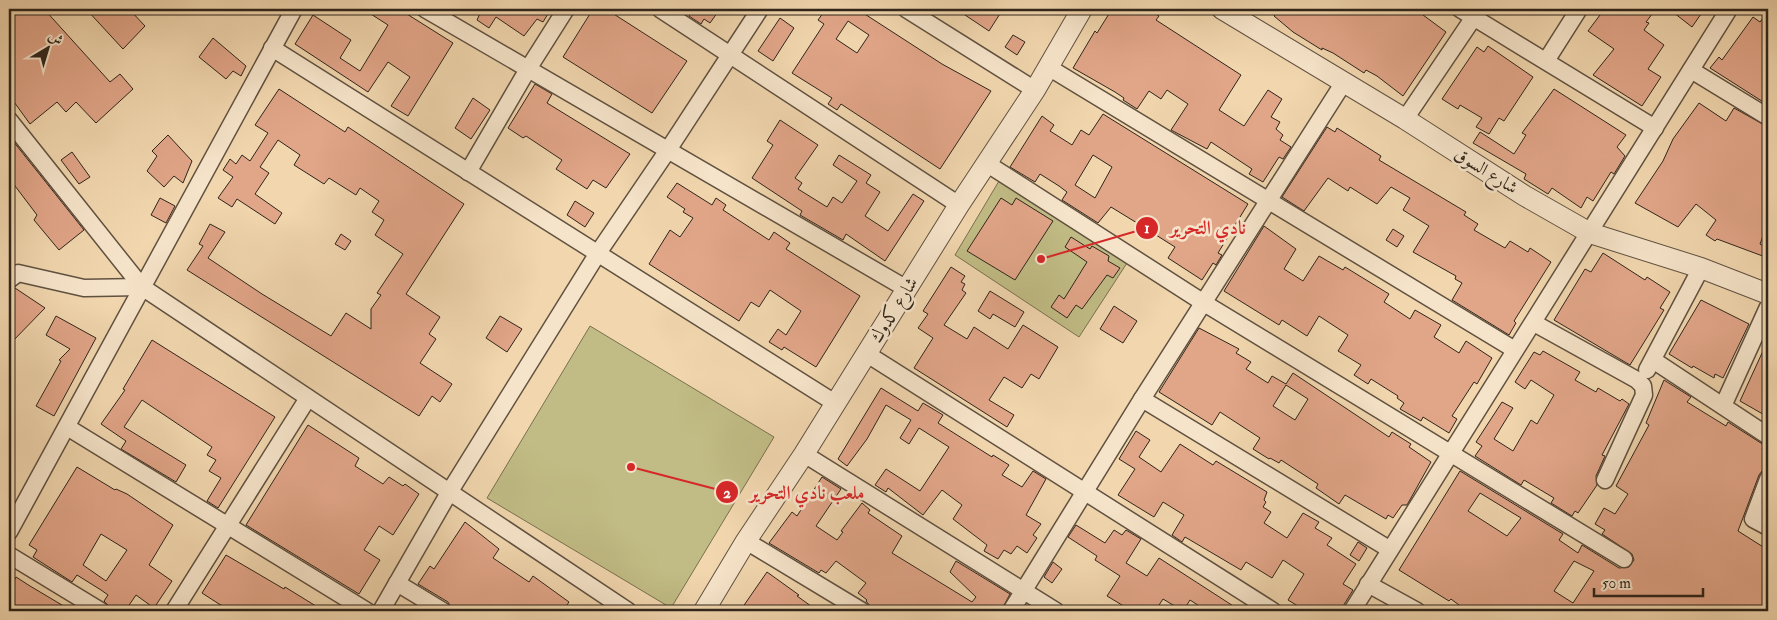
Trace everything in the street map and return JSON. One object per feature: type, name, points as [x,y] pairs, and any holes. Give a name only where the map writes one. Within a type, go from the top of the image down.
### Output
[{"type":"street","points":[[11,525],[294,9]]},
{"type":"street","points":[[425,9],[907,289]]},
{"type":"street","points":[[468,172],[528,69],[566,9]]},
{"type":"street","points":[[660,9],[959,205]]},
{"type":"street","points":[[381,611],[450,491],[598,253],[760,9]]},
{"type":"street","points":[[906,9],[1034,90]]},
{"type":"street","name":"شارع كدوك","points":[[704,611],[746,541],[804,454],[959,205],[1034,90],[1082,9]]},
{"type":"street","name":"شارع السوق","points":[[1222,9],[1405,119],[1525,196],[1590,233],[1701,268],[1768,294]]},
{"type":"street","points":[[1546,61],[1579,9]]},
{"type":"street","points":[[1352,611],[1389,549],[1534,323],[1729,9]]},
{"type":"street","points":[[1405,119],[1467,13],[1655,128]]},
{"type":"street","points":[[272,48],[836,403]]},
{"type":"street","points":[[1048,67],[1515,350]]},
{"type":"street","points":[[1691,70],[1768,117]]},
{"type":"street","points":[[1011,611],[1142,399],[1344,82]]},
{"type":"street","points":[[9,120],[142,287],[628,611]]},
{"type":"street","points":[[986,163],[1204,303],[1624,559]]},
{"type":"street","points":[[1641,382],[1701,268]]},
{"type":"street","points":[[9,280],[18,273],[84,288],[142,287]]},
{"type":"street","points":[[1723,406],[1768,307]]},
{"type":"street","points":[[1534,323],[1641,382],[1645,390],[1604,480]]},
{"type":"street","points":[[867,354],[1273,611]]},
{"type":"street","points":[[1653,360],[1768,436]]},
{"type":"street","points":[[174,611],[308,398]]},
{"type":"street","points":[[1142,399],[1389,549]]},
{"type":"street","points":[[66,426],[366,611]]},
{"type":"street","points":[[804,454],[1056,611]]},
{"type":"street","points":[[1768,478],[1753,519],[1768,527]]},
{"type":"street","points":[[746,541],[862,611]]},
{"type":"street","points":[[9,555],[101,611]]},
{"type":"street","points":[[397,583],[443,611]]},
{"type":"street","points":[[1368,584],[1417,611]]},
{"type":"shaded area","points":[[999,181],[1127,263],[1079,337],[955,255]]},
{"type":"shaded area","points":[[590,326],[774,437],[671,608],[487,498]]},
{"type":"building","points":[[9,9],[44,9],[110,82],[120,74],[133,89],[96,123],[76,102],[66,112],[57,102],[30,124],[9,95]]},
{"type":"building","points":[[86,9],[129,9],[145,26],[123,49]]},
{"type":"building","points":[[363,9],[399,9],[453,43],[408,116],[391,106],[410,77],[388,62],[368,92],[295,44],[313,15],[351,40],[340,58],[360,71],[388,25]]},
{"type":"building","points":[[482,9],[551,9],[543,22],[537,19],[524,36],[496,17],[489,28],[477,20]]},
{"type":"building","points":[[593,9],[606,9],[687,61],[652,113],[563,57]]},
{"type":"building","points":[[689,9],[720,9],[710,23],[704,19],[701,24],[689,16],[692,11]]},
{"type":"building","points":[[826,9],[857,9],[942,64],[991,91],[940,169],[841,104],[837,110],[828,104],[832,98],[792,73],[824,24],[818,20]],"holes":[[[848,21],[869,35],[857,53],[836,39]]]},
{"type":"building","points":[[956,9],[1003,9],[989,31]]},
{"type":"building","points":[[1112,9],[1147,9],[1159,16],[1156,20],[1241,75],[1219,110],[1244,126],[1268,90],[1282,99],[1271,117],[1280,122],[1276,129],[1283,135],[1280,140],[1291,147],[1283,159],[1279,157],[1263,182],[1249,174],[1252,169],[1211,142],[1207,149],[1171,130],[1188,104],[1167,90],[1161,99],[1149,91],[1137,109],[1115,92],[1073,68],[1095,31],[1097,33]]},
{"type":"building","points":[[1279,9],[1415,9],[1446,32],[1403,96],[1377,76],[1366,70],[1364,73],[1333,53],[1322,48],[1322,50],[1293,32],[1274,16]]},
{"type":"building","points":[[1591,9],[1656,9],[1646,22],[1649,23],[1644,30],[1664,45],[1648,69],[1661,77],[1642,106],[1593,75],[1614,49],[1588,31],[1600,15]]},
{"type":"building","points":[[1669,9],[1694,9],[1701,14],[1692,27]]},
{"type":"building","points":[[1768,11],[1768,105],[1710,68],[1719,57],[1722,60],[1753,17],[1760,22]]},
{"type":"building","points":[[780,18],[794,28],[773,61],[758,51]]},
{"type":"building","points":[[1013,35],[1025,42],[1017,55],[1005,47]]},
{"type":"building","points":[[213,38],[246,66],[241,76],[233,71],[226,79],[199,57]]},
{"type":"building","points":[[1488,46],[1533,77],[1504,121],[1499,118],[1489,134],[1476,127],[1482,118],[1460,105],[1458,109],[1442,99],[1477,47],[1484,52]]},
{"type":"building","points":[[535,84],[552,94],[547,103],[630,154],[606,188],[593,180],[587,189],[556,169],[562,160],[526,136],[523,138],[508,128]]},
{"type":"building","points":[[279,89],[345,132],[348,127],[464,204],[406,294],[440,317],[429,334],[436,339],[420,363],[452,384],[440,402],[432,396],[419,416],[187,270],[203,246],[199,244],[210,224],[225,232],[208,258],[262,294],[331,336],[346,313],[371,329],[371,309],[381,295],[377,293],[403,254],[375,235],[384,220],[372,212],[379,201],[360,188],[356,195],[329,178],[324,184],[294,165],[300,155],[278,140],[260,167],[269,173],[255,194],[282,213],[275,224],[237,199],[232,207],[218,198],[233,177],[223,170],[230,159],[236,164],[242,155],[250,161],[268,133],[255,125]]},
{"type":"building","points":[[1554,89],[1626,135],[1617,147],[1625,156],[1614,174],[1611,172],[1593,201],[1587,197],[1581,208],[1552,188],[1548,194],[1524,179],[1526,174],[1473,143],[1480,132],[1514,154],[1526,135],[1522,133]]},
{"type":"building","points":[[473,98],[490,110],[471,139],[455,128]]},
{"type":"building","points":[[1699,103],[1726,121],[1734,108],[1768,127],[1768,223],[1760,244],[1768,249],[1768,258],[1717,239],[1715,241],[1706,235],[1716,220],[1696,204],[1678,227],[1635,203],[1663,161],[1673,139]]},
{"type":"building","points":[[1103,114],[1248,204],[1218,253],[1222,255],[1216,265],[1213,263],[1202,280],[1168,258],[1175,247],[1156,235],[1154,238],[1136,226],[1137,223],[1111,207],[1098,223],[1062,200],[1067,192],[1059,186],[1040,174],[1035,182],[1010,167],[1042,116],[1054,125],[1050,131],[1072,145],[1081,130],[1089,135]],"holes":[[[1093,155],[1112,167],[1095,198],[1075,185]]]},
{"type":"building","points":[[780,120],[818,145],[795,178],[802,183],[798,189],[827,207],[833,197],[842,203],[857,181],[833,165],[839,155],[871,175],[866,183],[880,192],[865,216],[888,231],[913,194],[924,201],[885,261],[846,234],[843,240],[800,215],[802,211],[752,178],[773,145],[767,141]]},
{"type":"building","points":[[1327,127],[1335,132],[1337,128],[1381,156],[1379,160],[1466,212],[1464,215],[1478,224],[1474,230],[1505,248],[1510,241],[1528,252],[1530,248],[1551,262],[1514,321],[1516,323],[1509,335],[1452,300],[1462,283],[1455,279],[1456,276],[1413,252],[1429,226],[1403,210],[1410,198],[1391,187],[1377,204],[1350,187],[1348,191],[1328,178],[1304,211],[1282,197]]},
{"type":"building","points":[[168,135],[192,161],[183,183],[174,176],[164,187],[147,171],[157,156],[152,151]]},
{"type":"building","points":[[9,136],[84,230],[59,250],[34,220],[37,215],[9,178]]},
{"type":"building","points":[[72,152],[90,177],[79,184],[61,160]]},
{"type":"building","points":[[677,183],[712,205],[716,198],[726,205],[723,210],[769,240],[774,232],[790,243],[786,249],[860,296],[816,367],[784,347],[782,350],[769,342],[778,329],[786,335],[801,311],[770,290],[759,307],[751,302],[739,321],[649,264],[670,230],[680,237],[693,218],[683,212],[685,209],[667,197]]},
{"type":"building","points":[[160,198],[175,206],[166,223],[151,215]]},
{"type":"building","points":[[1001,198],[1012,205],[1016,198],[1053,221],[1015,280],[967,251]]},
{"type":"building","points":[[575,201],[594,213],[585,227],[567,215]]},
{"type":"building","points":[[1264,226],[1296,249],[1284,269],[1303,281],[1319,256],[1343,270],[1345,267],[1389,294],[1384,302],[1410,319],[1415,310],[1441,325],[1434,337],[1459,353],[1466,341],[1492,358],[1477,384],[1474,382],[1452,416],[1457,419],[1449,433],[1423,417],[1421,421],[1400,409],[1404,403],[1397,398],[1398,396],[1371,379],[1368,384],[1354,375],[1361,365],[1338,351],[1348,335],[1319,316],[1307,336],[1282,320],[1279,325],[1224,291]]},
{"type":"building","points":[[1393,229],[1404,236],[1397,247],[1386,240]]},
{"type":"building","points":[[341,234],[351,241],[345,250],[335,244]]},
{"type":"building","points":[[1071,237],[1090,249],[1092,246],[1109,256],[1108,261],[1120,268],[1113,278],[1107,275],[1082,309],[1076,305],[1067,318],[1051,307],[1059,295],[1064,299],[1087,262],[1065,247]]},
{"type":"building","points":[[1603,253],[1645,280],[1647,277],[1670,292],[1660,308],[1664,310],[1630,365],[1554,320],[1585,269],[1591,272]]},
{"type":"building","points":[[951,267],[965,276],[961,282],[965,284],[962,290],[966,293],[944,325],[967,339],[974,327],[1008,349],[1023,325],[1058,347],[1039,379],[1031,374],[1022,388],[1004,377],[989,400],[1014,415],[1007,427],[914,368],[933,338],[918,328],[928,314],[923,311]]},
{"type":"building","points":[[15,288],[45,308],[9,345],[9,290]]},
{"type":"building","points":[[990,291],[1024,312],[1015,327],[993,314],[990,319],[978,311]]},
{"type":"building","points":[[1701,300],[1749,324],[1723,378],[1715,374],[1714,378],[1693,366],[1692,368],[1669,354]]},
{"type":"building","points":[[1114,306],[1137,321],[1123,343],[1100,329]]},
{"type":"building","points":[[56,316],[96,338],[54,416],[36,406],[61,361],[59,360],[70,349],[46,335]]},
{"type":"building","points":[[500,316],[522,329],[507,352],[486,338]]},
{"type":"building","points":[[1199,328],[1239,349],[1236,353],[1251,362],[1246,369],[1268,383],[1272,376],[1286,384],[1293,373],[1389,437],[1392,432],[1411,444],[1409,447],[1431,462],[1407,505],[1402,505],[1393,518],[1388,515],[1386,519],[1345,495],[1339,504],[1316,488],[1318,484],[1281,460],[1279,463],[1253,449],[1260,438],[1220,412],[1212,425],[1159,392]],"holes":[[[1286,385],[1308,399],[1295,420],[1273,406]]]},
{"type":"building","points":[[152,340],[275,417],[218,508],[207,501],[221,478],[209,471],[216,460],[207,455],[212,447],[142,400],[124,427],[186,465],[176,482],[121,449],[126,441],[101,424],[125,390],[123,389]]},
{"type":"building","points":[[1768,340],[1768,417],[1740,401]]},
{"type":"building","points":[[1543,351],[1580,372],[1575,380],[1596,392],[1598,388],[1629,404],[1602,455],[1605,456],[1596,476],[1597,485],[1578,513],[1575,511],[1572,516],[1551,503],[1554,498],[1524,480],[1521,485],[1475,456],[1482,446],[1476,442],[1502,402],[1513,408],[1494,439],[1513,451],[1531,420],[1537,424],[1554,395],[1531,380],[1525,389],[1515,382],[1534,352],[1540,355]]},
{"type":"building","points":[[1664,380],[1691,397],[1687,402],[1726,426],[1728,422],[1764,445],[1762,449],[1768,453],[1768,469],[1762,471],[1759,475],[1738,531],[1768,550],[1768,611],[1551,611],[1544,607],[1541,611],[1475,611],[1470,607],[1467,611],[1451,599],[1449,601],[1399,570],[1460,471],[1563,534],[1559,540],[1578,553],[1582,545],[1619,568],[1629,567],[1634,560],[1632,554],[1602,534],[1605,530],[1595,524],[1604,508],[1615,514],[1628,494],[1616,486],[1649,425],[1646,423]],"holes":[[[1480,493],[1521,518],[1507,536],[1468,511]],[[1574,561],[1594,571],[1573,603],[1554,591]]]},
{"type":"building","points":[[881,388],[918,411],[923,403],[943,415],[938,423],[992,457],[993,455],[1009,465],[1002,475],[1022,487],[1033,471],[1046,479],[1026,515],[1041,524],[1033,535],[1037,538],[1027,553],[1017,546],[1011,554],[1004,550],[998,559],[984,551],[987,545],[953,519],[962,505],[942,490],[923,515],[888,488],[886,492],[875,485],[886,469],[920,491],[949,447],[919,428],[909,444],[900,438],[911,420],[886,405],[867,439],[847,466],[838,459]]},
{"type":"building","points":[[308,425],[359,458],[355,466],[383,484],[389,477],[403,486],[405,484],[419,494],[393,535],[379,526],[364,550],[380,560],[359,594],[246,525]]},
{"type":"building","points":[[1136,431],[1150,440],[1139,457],[1161,472],[1180,444],[1213,465],[1216,461],[1267,492],[1264,500],[1266,502],[1263,507],[1271,512],[1264,523],[1287,538],[1303,513],[1319,522],[1315,528],[1332,538],[1327,545],[1356,564],[1343,584],[1353,590],[1340,611],[1306,611],[1288,600],[1304,574],[1283,560],[1272,578],[1246,562],[1241,570],[1185,537],[1182,542],[1172,535],[1184,515],[1163,502],[1154,517],[1118,495],[1135,469],[1119,459]]},
{"type":"building","points":[[77,467],[115,490],[127,494],[173,525],[149,565],[172,581],[154,608],[136,595],[125,611],[113,611],[104,601],[108,595],[77,575],[72,582],[33,557],[37,550],[29,545]],"holes":[[[101,534],[127,550],[106,581],[83,565]]]},
{"type":"building","points":[[822,477],[841,489],[816,526],[837,540],[843,532],[841,531],[862,503],[870,510],[868,513],[902,536],[892,553],[972,602],[976,597],[950,572],[956,561],[1010,594],[1001,611],[872,611],[867,600],[858,593],[866,583],[836,561],[826,573],[821,570],[819,573],[769,543],[792,512],[797,516]]},
{"type":"building","points":[[465,522],[499,549],[493,558],[529,582],[533,576],[569,602],[563,611],[453,611],[448,602],[418,584],[430,566],[434,569]]},
{"type":"building","points":[[1076,525],[1105,543],[1114,530],[1122,535],[1126,530],[1141,539],[1126,563],[1147,576],[1159,558],[1241,611],[1207,611],[1190,600],[1185,608],[1180,605],[1178,608],[1163,599],[1155,611],[1132,611],[1107,596],[1120,576],[1095,560],[1097,556],[1068,537]]},
{"type":"building","points":[[1358,542],[1367,548],[1359,561],[1350,555]]},
{"type":"building","points":[[226,555],[324,611],[233,611],[219,604],[202,593]]},
{"type":"building","points":[[1053,562],[1062,569],[1052,583],[1044,577]]},
{"type":"building","points":[[767,572],[799,595],[797,596],[818,611],[740,611]]},
{"type":"building","points":[[16,577],[72,611],[9,611],[9,590]]},
{"type":"place","name":"نادي التحرير","points":[[1041,259]]},
{"type":"place","name":"ملعب نادي التحرير","points":[[631,467]]}]
